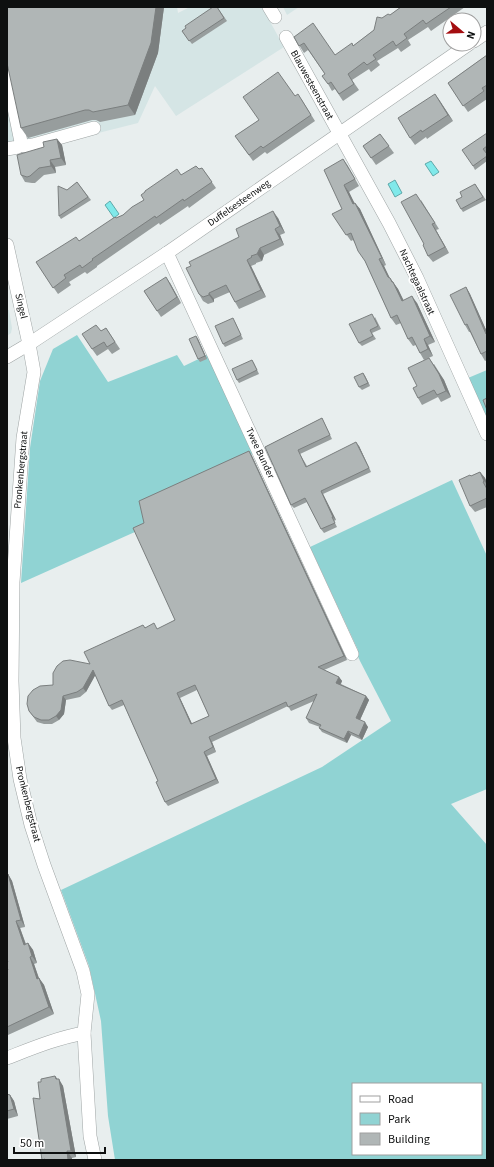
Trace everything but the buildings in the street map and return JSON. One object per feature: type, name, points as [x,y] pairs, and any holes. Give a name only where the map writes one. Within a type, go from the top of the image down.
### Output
[{"type":"street","name":"Blauwesteenstraat","points":[[286,37],[339,134]]},
{"type":"street","name":"Duffelsesteenweg","points":[[7,357],[167,253],[457,52]]},
{"type":"street","points":[[7,74],[21,142],[20,145]]},
{"type":"street","points":[[7,149],[18,147],[20,145],[32,145],[94,128]]},
{"type":"street","name":"Nachtegaalstraat","points":[[339,134],[375,196],[417,278],[487,434]]},
{"type":"street","name":"Singel","points":[[7,245],[29,344]]},
{"type":"street","name":"Twee Bunder","points":[[167,253],[352,654]]},
{"type":"street","name":"Pronkenbergstraat","points":[[29,344],[34,372],[23,438],[14,551],[10,699],[16,756],[31,825],[83,972],[88,994],[84,1033],[90,1136],[95,1160]]},
{"type":"street","points":[[7,1058],[65,1036],[84,1033]]},
{"type":"shaded area","points":[[7,7],[177,7],[178,13],[190,7],[262,7],[284,47],[176,116],[155,86],[138,123],[7,156]]},
{"type":"shaded area","points":[[283,7],[299,7],[287,15]]},
{"type":"shaded area","points":[[431,161],[439,172],[433,176],[425,164]]},
{"type":"shaded area","points":[[395,180],[402,193],[395,197],[388,184]]},
{"type":"shaded area","points":[[110,201],[119,214],[114,218],[105,205]]},
{"type":"shaded area","points":[[7,310],[9,310],[12,328],[11,333],[7,336]]},
{"type":"green space","points":[[77,335],[108,382],[177,355],[184,366],[209,354],[255,453],[142,504],[146,527],[21,583],[30,448],[40,381],[53,349]]},
{"type":"green space","points":[[487,370],[487,421],[468,378]]},
{"type":"green space","points":[[452,480],[487,556],[487,789],[451,804],[487,845],[487,1160],[115,1160],[108,1116],[101,1021],[89,966],[61,890],[322,767],[391,721],[360,661],[356,652],[358,650],[310,547]]}]
